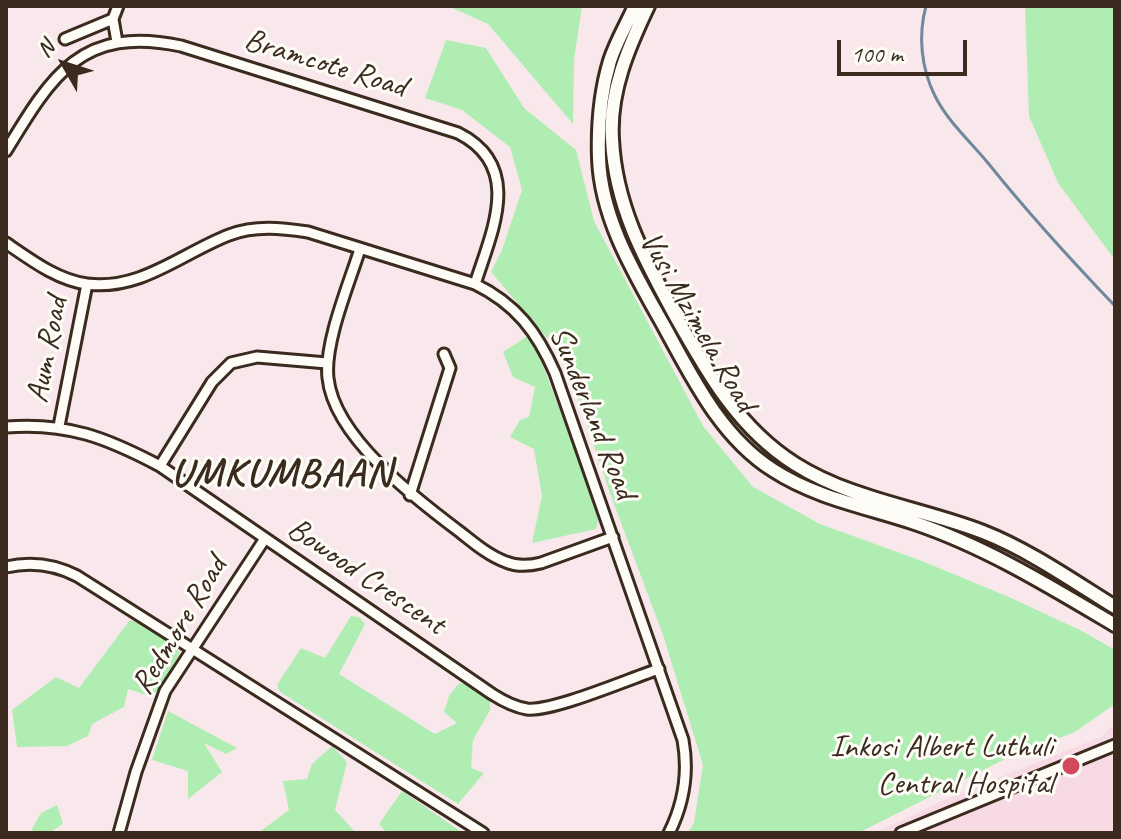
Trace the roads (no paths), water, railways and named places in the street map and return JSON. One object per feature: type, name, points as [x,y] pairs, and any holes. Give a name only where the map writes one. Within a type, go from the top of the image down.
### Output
[{"type":"main road","name":"Vusi Mzimela Road","points":[[635,6],[610,63],[605,90],[599,157],[602,185],[616,234],[692,378],[718,416],[757,459],[776,472],[830,497],[915,523],[972,545],[1115,625]]},
{"type":"main road","name":"Vusi Mzimela Road","points":[[648,6],[633,37],[614,98],[611,138],[619,194],[640,250],[724,398],[759,438],[809,472],[850,491],[994,537],[1115,607]]},
{"type":"street","points":[[117,42],[113,19],[118,6]]},
{"type":"street","points":[[65,39],[113,19]]},
{"type":"street","name":"Bramcote Road","points":[[6,151],[11,132],[61,71],[89,52],[117,42],[151,41],[181,46],[466,137],[491,162],[499,190],[498,210],[475,284]]},
{"type":"street","name":"Sunderland Road","points":[[6,243],[43,268],[87,284],[134,281],[221,239],[248,230],[286,228],[308,232],[475,284],[492,292],[519,313],[543,346],[683,740],[685,786],[669,833]]},
{"type":"street","points":[[360,249],[327,363],[330,393],[341,416],[392,478],[487,553],[516,565],[541,563],[613,537]]},
{"type":"street","name":"Aum Road","points":[[59,426],[87,284]]},
{"type":"street","points":[[410,495],[450,368],[444,354]]},
{"type":"street","points":[[160,466],[212,382],[231,363],[257,357],[327,363]]},
{"type":"street","name":"Bowood Crescent","points":[[6,427],[59,426],[112,442],[160,466],[264,540],[492,694],[513,705],[527,709],[550,706],[659,669]]},
{"type":"street","name":"Redmore Road","points":[[119,833],[160,701],[264,540]]},
{"type":"street","points":[[6,567],[35,563],[66,570],[483,833]]},
{"type":"street","points":[[901,833],[1115,745]]},
{"type":"waterway","points":[[926,6],[922,51],[930,85],[940,105],[1034,218],[1115,306]]},
{"type":"place","name":"Inkosi Albert Luthuli Central Hospital","points":[[1071,766]]},
{"type":"district","name":"UMKUMBAAN","points":[[282,475]]}]
